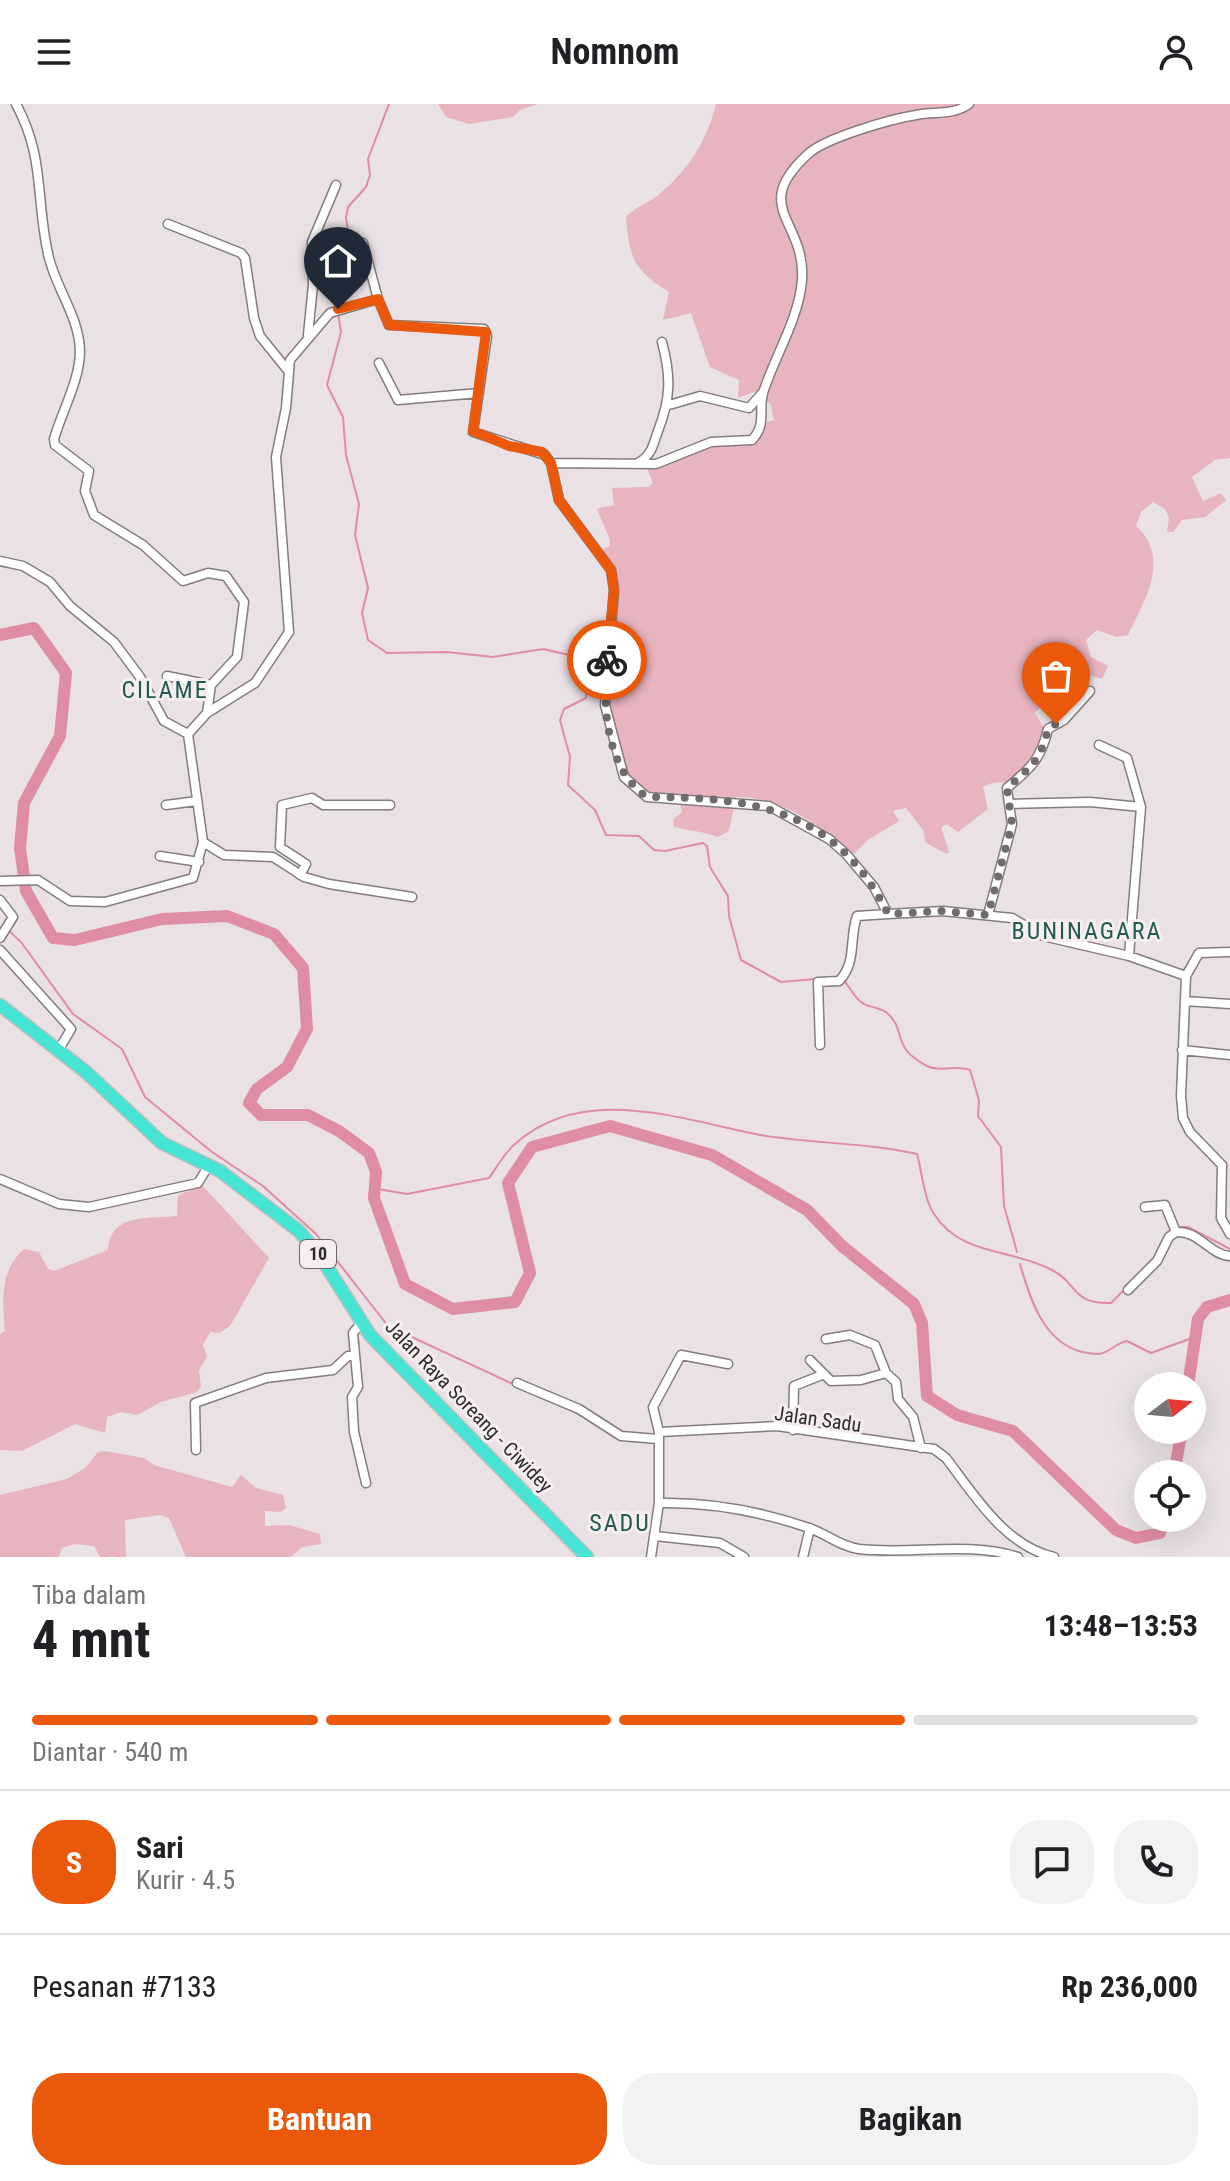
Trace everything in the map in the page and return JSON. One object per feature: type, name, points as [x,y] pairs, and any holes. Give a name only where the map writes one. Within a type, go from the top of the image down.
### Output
[{"type":"highway","name":"Jalan Raya Soreang - Ciwidey","points":[[0,1005],[94,1079],[162,1143],[209,1165],[242,1186],[299,1231],[320,1256],[362,1322],[384,1350],[587,1557]]},
{"type":"street","points":[[16,104],[35,148],[49,258],[74,321],[80,351],[76,374],[54,439],[55,445],[89,471],[85,491],[94,515],[143,545],[183,581],[217,572],[236,587],[244,608],[237,657],[211,685],[207,713]]},
{"type":"street","points":[[669,405],[700,396],[749,408],[763,391],[798,303],[802,279],[795,235],[780,208],[782,187],[793,168],[827,140],[917,114],[954,112],[969,104]]},
{"type":"street","points":[[308,335],[313,285],[312,242],[336,185]]},
{"type":"street","points":[[168,224],[241,253],[245,258],[254,318],[260,336],[289,372]]},
{"type":"street","points":[[363,243],[378,299],[389,325],[484,329],[487,336],[473,432],[520,449],[542,452],[551,463],[559,500],[608,561],[613,577],[605,705],[624,777],[647,797],[769,806],[829,839],[846,854],[874,887],[888,914]]},
{"type":"street","points":[[0,881],[38,880],[70,901],[105,902],[193,878],[203,842],[188,734],[207,713],[255,683],[289,632],[276,457],[290,360],[308,335],[334,311],[378,299]]},
{"type":"street","points":[[637,463],[650,454],[669,405],[669,363],[662,342]]},
{"type":"street","points":[[379,363],[398,400],[479,393]]},
{"type":"street","points":[[551,463],[656,464],[711,442],[752,440],[763,423],[763,391]]},
{"type":"street","points":[[0,561],[23,566],[50,582],[70,606],[114,642],[140,677],[164,721],[188,734]]},
{"type":"street","points":[[167,676],[211,685]]},
{"type":"street","points":[[988,915],[1012,824],[1007,788],[1034,764],[1047,744],[1048,729],[1064,720],[1090,691]]},
{"type":"street","points":[[1099,745],[1127,758],[1141,807],[1129,956]]},
{"type":"street","points":[[300,875],[306,864],[280,847],[282,805],[316,798],[323,805],[390,805]]},
{"type":"street","points":[[166,805],[197,801]]},
{"type":"street","points":[[1009,804],[1090,802],[1141,807]]},
{"type":"street","points":[[203,842],[224,855],[273,857],[300,875],[329,884],[412,897]]},
{"type":"street","points":[[160,856],[199,862]]},
{"type":"street","points":[[0,900],[13,917],[5,931]]},
{"type":"street","points":[[820,1045],[818,982],[842,978],[850,965],[857,916],[943,911],[1012,918],[1043,936],[1129,956],[1186,976]]},
{"type":"street","points":[[0,950],[71,1029],[72,1034],[58,1051]]},
{"type":"street","points":[[1230,952],[1199,953],[1186,976],[1182,1050],[1183,1118],[1190,1132],[1222,1165],[1226,1192],[1221,1218],[1230,1234]]},
{"type":"street","points":[[1185,1001],[1230,1004]]},
{"type":"street","points":[[1182,1050],[1230,1055]]},
{"type":"street","points":[[1222,1165],[1230,1158]]},
{"type":"street","points":[[0,1179],[59,1204],[100,1206],[198,1183],[209,1165]]},
{"type":"street","points":[[1145,1207],[1165,1205],[1175,1229],[1194,1236],[1222,1255],[1230,1256]]},
{"type":"street","points":[[1128,1290],[1157,1261],[1175,1229]]},
{"type":"street","points":[[362,1322],[353,1333],[358,1387],[352,1397],[354,1432],[366,1483]]},
{"type":"street","points":[[826,1339],[850,1335],[864,1337],[878,1349],[886,1373],[896,1382],[898,1399],[913,1417],[921,1448]]},
{"type":"street","points":[[651,1557],[659,1503],[659,1436],[653,1407],[681,1355],[728,1364]]},
{"type":"street","points":[[196,1450],[195,1403],[266,1378],[333,1370],[348,1356],[355,1356]]},
{"type":"street","points":[[810,1360],[822,1375],[835,1382],[886,1373]]},
{"type":"street","points":[[793,1430],[794,1386],[822,1375]]},
{"type":"street","name":"Jalan Sadu","points":[[517,1383],[579,1409],[621,1436],[659,1436],[777,1426],[934,1449],[946,1458],[995,1520],[1036,1555],[1054,1557]]},
{"type":"street","points":[[659,1503],[757,1511],[810,1528],[860,1553],[978,1552],[1018,1557]]},
{"type":"street","points":[[803,1557],[810,1528]]},
{"type":"street","points":[[655,1536],[720,1543],[744,1557]]},
{"type":"shaded area","points":[[438,104],[538,104],[520,110],[513,117],[469,124],[446,117]]},
{"type":"shaded area","points":[[716,104],[1230,104],[1230,458],[1215,460],[1192,477],[1203,501],[1221,493],[1226,500],[1205,517],[1182,520],[1173,532],[1167,532],[1169,518],[1165,509],[1153,502],[1141,512],[1136,526],[1147,539],[1154,566],[1147,594],[1128,635],[1116,637],[1097,630],[1086,640],[1091,657],[1108,666],[1102,679],[1085,674],[1068,683],[1060,677],[1045,680],[1037,687],[1041,706],[1035,713],[1044,730],[1036,752],[1013,780],[983,787],[988,809],[958,832],[947,824],[941,827],[947,854],[926,843],[923,830],[906,808],[893,811],[899,821],[868,840],[854,854],[800,815],[785,807],[753,798],[736,797],[729,831],[718,837],[674,827],[673,820],[682,812],[680,803],[648,794],[626,776],[607,705],[613,570],[603,549],[610,546],[610,540],[597,509],[614,505],[612,488],[648,487],[653,483],[646,465],[707,445],[747,444],[765,423],[774,420],[771,405],[757,391],[738,398],[739,380],[710,367],[691,313],[663,320],[669,292],[641,270],[629,243],[626,217],[657,196],[687,166],[702,143]]},
{"type":"shaded area","points":[[203,1186],[269,1258],[230,1326],[219,1333],[210,1332],[203,1345],[207,1356],[199,1371],[201,1387],[197,1392],[161,1402],[137,1415],[121,1412],[107,1417],[105,1433],[75,1424],[22,1451],[0,1450],[0,1334],[5,1331],[4,1286],[16,1257],[24,1249],[39,1252],[48,1269],[54,1271],[108,1250],[110,1238],[123,1224],[143,1218],[177,1216],[178,1195]]},
{"type":"shaded area","points":[[98,1452],[144,1458],[154,1465],[232,1487],[241,1475],[256,1488],[283,1495],[286,1508],[281,1512],[265,1511],[265,1526],[289,1525],[320,1534],[321,1544],[302,1547],[291,1557],[186,1557],[169,1518],[159,1515],[125,1520],[126,1557],[100,1557],[94,1546],[74,1544],[62,1548],[59,1557],[0,1557],[0,1495],[67,1479],[85,1468]]},
{"type":"waterway","points":[[337,306],[336,291],[351,250],[346,218],[348,207],[366,187],[370,175],[368,159],[389,104]]},
{"type":"waterway","points":[[338,313],[341,332],[327,385],[343,417],[346,455],[359,504],[355,535],[368,588],[362,613],[368,640],[387,653],[447,652],[493,657],[543,649],[578,657],[587,670],[586,698],[564,709],[560,720],[570,757],[568,785],[595,810],[606,835],[639,836],[654,850],[665,851],[703,843],[707,846],[710,867],[728,896],[729,916],[741,960],[781,982],[837,977]]},
{"type":"waterway","points":[[0,635],[34,628],[66,673],[60,736],[24,803],[20,848],[26,891],[53,938],[75,940],[162,919],[227,916],[274,934],[303,968],[307,1029],[287,1067],[257,1089],[249,1103],[261,1115],[308,1115],[339,1131],[369,1153],[376,1172],[374,1198],[405,1284],[453,1309],[515,1302],[530,1273],[508,1183],[532,1147],[610,1126],[712,1155],[807,1210],[842,1246],[914,1304],[922,1323],[927,1396],[957,1415],[1013,1431],[1116,1530],[1136,1538],[1160,1532]]},
{"type":"waterway","points":[[8,930],[21,942],[73,1014],[122,1049],[145,1097],[212,1152],[263,1186],[316,1234],[388,1326],[515,1385]]},
{"type":"waterway","points":[[843,980],[861,1002],[884,1011],[893,1020],[903,1045],[915,1059],[933,1068],[970,1070],[979,1100],[978,1116],[1001,1147],[1004,1206],[1017,1252]]},
{"type":"waterway","points":[[372,1188],[407,1194],[489,1178],[515,1144],[542,1125],[571,1114],[602,1110],[667,1115],[760,1135],[917,1154],[931,1208],[945,1228],[958,1237],[1050,1269],[1088,1300],[1111,1303],[1124,1290]]},
{"type":"waterway","points":[[1179,1227],[1188,1227],[1230,1249]]},
{"type":"waterway","points":[[1155,1256],[1172,1228]]},
{"type":"waterway","points":[[1020,1264],[1030,1296],[1045,1325],[1055,1337],[1081,1352],[1099,1354],[1127,1341],[1151,1353],[1195,1337]]},
{"type":"waterway","points":[[1190,1372],[1198,1319],[1207,1307],[1230,1300]]},
{"type":"waterway","points":[[550,1401],[581,1415]]},
{"type":"waterway","points":[[1177,1460],[1179,1444]]},
{"type":"way so far","points":[[607,660],[605,705],[610,731],[624,777],[637,790],[647,797],[769,806],[829,839],[846,854],[874,887],[888,914],[943,911],[988,915],[996,875],[1012,824],[1007,788],[1034,764],[1047,744],[1048,729],[1056,724]]},
{"type":"district","name":"CILAME","points":[[165,690]]},
{"type":"district","name":"BUNINAGARA","points":[[1087,931]]},
{"type":"district","name":"SADU","points":[[620,1523]]},
{"type":"route","points":[[338,309],[378,299],[384,321],[389,325],[484,329],[487,336],[473,431],[509,446],[542,452],[551,463],[559,500],[608,561],[613,577],[607,660]]}]
